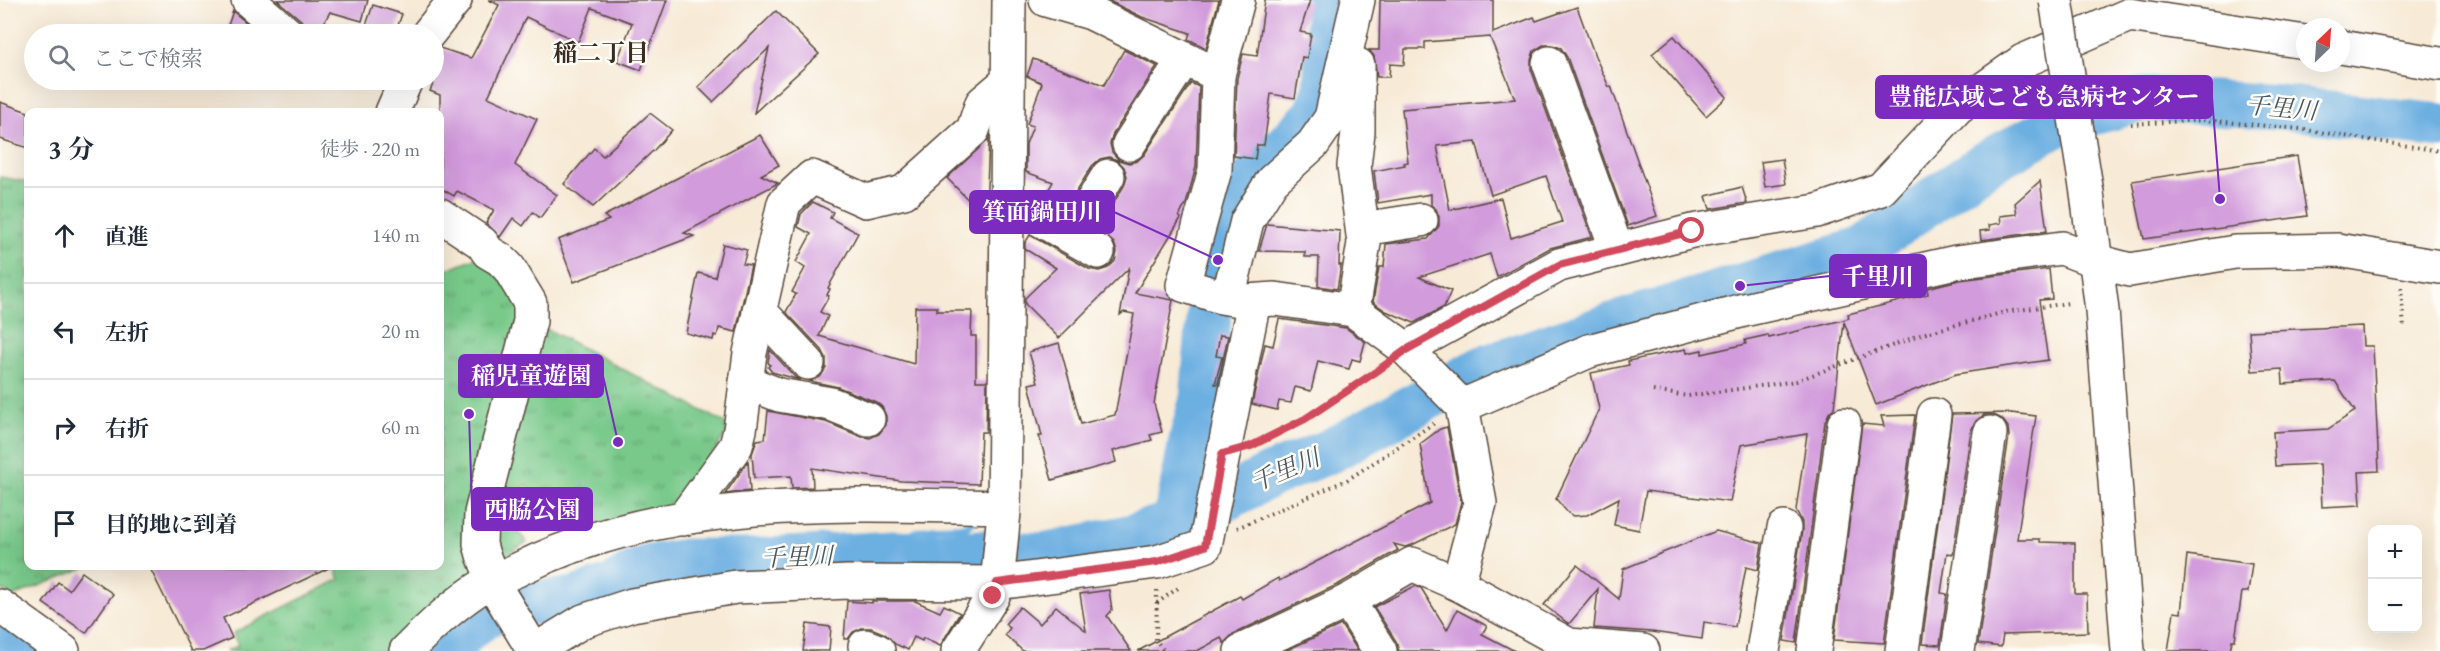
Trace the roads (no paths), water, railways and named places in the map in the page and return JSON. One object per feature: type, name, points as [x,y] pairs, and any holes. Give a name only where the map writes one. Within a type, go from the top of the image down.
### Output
[{"type":"street","points":[[248,0],[276,24]]},
{"type":"street","points":[[436,24],[455,0]]},
{"type":"street","points":[[958,651],[993,596],[998,579],[1004,509],[1005,212],[1009,0]]},
{"type":"street","points":[[1046,0],[1091,13],[1218,75]]},
{"type":"street","points":[[1238,0],[1218,75],[1215,170],[1183,285],[1224,296],[1275,299],[1353,310],[1406,350],[1463,409],[1480,503],[1458,584]]},
{"type":"street","points":[[1353,310],[1364,243],[1354,166],[1358,132],[1359,0]]},
{"type":"street","points":[[444,218],[483,243],[488,252],[500,259],[509,268],[530,303],[530,321],[481,513],[480,544],[496,586],[534,651],[583,621],[632,605],[736,587],[998,579],[1157,562],[1205,546],[1222,457],[1224,296],[1247,220],[1272,181],[1313,144],[1331,118],[1359,0]]},
{"type":"street","points":[[2056,0],[2087,193],[2102,310],[2128,651]]},
{"type":"street","points":[[1406,350],[1559,265],[1692,231],[1816,211],[1881,189],[1958,107],[2023,61],[2129,15],[2296,41]]},
{"type":"street","points":[[2350,49],[2440,64]]},
{"type":"street","points":[[1129,144],[1184,59]]},
{"type":"street","points":[[1549,63],[1617,250]]},
{"type":"street","points":[[683,519],[736,446],[750,352],[784,203],[812,177],[866,201],[904,192],[973,130],[982,103],[1008,81]]},
{"type":"street","points":[[1005,212],[1032,215],[1085,244],[1108,176]]},
{"type":"street","points":[[1363,229],[1421,220]]},
{"type":"street","points":[[1463,409],[1589,351],[1744,310],[1956,262],[2062,248],[2096,261],[2130,270],[2235,252],[2338,250],[2440,267]]},
{"type":"street","points":[[759,310],[808,363]]},
{"type":"street","points":[[746,382],[779,395],[831,404],[868,419]]},
{"type":"street","points":[[1902,651],[1934,415]]},
{"type":"street","points":[[1814,651],[1844,424]]},
{"type":"street","points":[[1958,651],[1990,433]]},
{"type":"street","points":[[406,651],[443,615],[547,555],[589,539],[640,526],[732,511],[811,506],[1004,509]]},
{"type":"street","points":[[1763,651],[1784,528]]},
{"type":"street","points":[[1246,650],[1347,601],[1412,564],[1458,584],[1569,645],[1643,651]]},
{"type":"street","points":[[1347,601],[1380,651]]},
{"type":"street","points":[[0,606],[63,651]]},
{"type":"waterway","points":[[1171,524],[1178,509],[1192,436],[1202,399],[1212,283],[1224,235],[1242,190],[1317,114],[1325,87],[1329,0]]},
{"type":"waterway","name":"千里川","points":[[448,651],[466,630],[497,608],[513,600],[539,603],[574,599],[613,586],[649,567],[686,561],[750,561],[894,553],[938,555],[982,552],[1043,555],[1133,536],[1171,524],[1269,476],[1330,451],[1483,368],[1612,325],[1863,249],[1983,165],[2066,120],[2145,99],[2281,107],[2440,126]]},
{"type":"waterway","points":[[894,553],[900,540],[918,532],[933,528],[966,527],[978,517]]},
{"type":"waterway","points":[[938,555],[939,573]]},
{"type":"waterway","points":[[0,635],[22,651]]},
{"type":"place","name":"豊能広域こども急病センター","points":[[2220,199]]},
{"type":"place","name":"箕面鍋田川","points":[[1218,260]]},
{"type":"place","name":"千里川","points":[[1740,286]]},
{"type":"place","name":"西脇公園","points":[[469,414]]},
{"type":"place","name":"稲児童遊園","points":[[618,442]]},
{"type":"district","name":"稲二丁目","points":[[601,53]]}]
